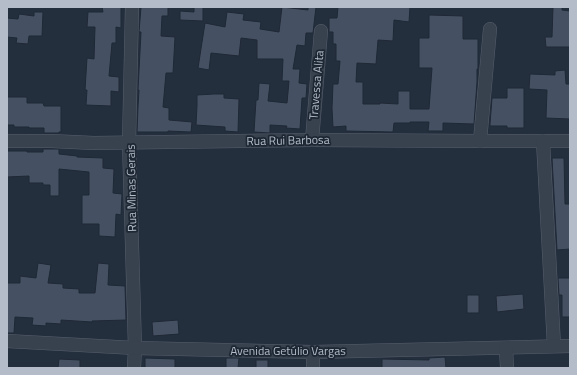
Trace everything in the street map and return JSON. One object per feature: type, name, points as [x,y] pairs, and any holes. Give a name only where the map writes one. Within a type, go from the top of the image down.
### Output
[{"type":"street","name":"Rua Minas Gerais","points":[[132,7],[129,143],[135,348],[134,368]]},
{"type":"street","points":[[480,141],[490,29]]},
{"type":"street","name":"Travessa Alita","points":[[312,140],[321,31]]},
{"type":"street","name":"Rua Rui Barbosa","points":[[7,141],[94,143],[312,140],[570,141]]},
{"type":"street","points":[[543,141],[554,346]]},
{"type":"street","name":"Avenida Getúlio Vargas","points":[[7,341],[135,348],[313,352],[570,346]]},
{"type":"street","points":[[506,348],[506,368]]},
{"type":"street","points":[[313,352],[313,368]]},
{"type":"building","points":[[102,7],[121,7],[121,28],[116,27],[116,43],[112,43],[109,76],[119,77],[119,92],[111,91],[111,106],[86,105],[87,90],[85,90],[87,58],[94,59],[95,27],[87,27],[88,12],[103,12]]},
{"type":"building","points":[[141,7],[168,7],[168,16],[162,16],[161,36],[175,37],[173,73],[166,73],[163,107],[169,108],[169,120],[192,122],[191,132],[137,132]]},
{"type":"building","points":[[194,7],[203,7],[203,21],[180,20],[180,11],[194,12]]},
{"type":"building","points":[[282,7],[308,10],[308,7],[316,7],[313,33],[306,33],[305,46],[297,45],[293,69],[300,69],[299,83],[307,84],[306,98],[302,98],[300,129],[286,128],[287,126],[270,125],[270,133],[254,132],[256,100],[258,100],[259,83],[270,84],[268,101],[287,103],[289,81],[282,81],[283,59],[257,59],[257,40],[241,38],[239,56],[211,53],[209,70],[198,68],[205,23],[225,27],[227,12],[244,14],[243,20],[261,22],[260,29],[279,32]]},
{"type":"building","points":[[338,7],[410,7],[409,22],[394,20],[393,41],[378,40],[376,64],[357,63],[356,82],[363,82],[363,104],[398,104],[398,91],[410,91],[410,109],[429,109],[432,68],[419,68],[419,38],[429,38],[429,15],[463,16],[463,39],[478,39],[478,69],[474,124],[443,123],[443,131],[428,131],[429,122],[394,123],[393,132],[346,131],[346,126],[333,127],[333,84],[338,84],[340,61],[336,61],[336,44],[333,44],[333,32],[329,32],[329,18],[337,18]]},
{"type":"building","points":[[553,7],[562,7],[562,10],[570,11],[570,47],[546,47],[545,37],[552,37]]},
{"type":"building","points":[[34,12],[43,12],[42,36],[29,36],[28,44],[16,43],[17,38],[7,37],[7,18],[18,19],[19,14],[34,16]]},
{"type":"building","points":[[565,70],[566,84],[570,84],[570,119],[546,118],[547,90],[529,89],[530,74],[555,75],[555,71]]},
{"type":"building","points":[[507,88],[524,88],[524,128],[490,126],[492,98],[507,98]]},
{"type":"building","points":[[224,94],[224,98],[239,99],[238,132],[225,131],[225,127],[196,125],[197,95]]},
{"type":"building","points":[[7,97],[27,97],[27,103],[43,103],[44,106],[61,106],[61,132],[44,133],[44,128],[14,127],[14,125],[7,125]]},
{"type":"building","points":[[43,149],[59,149],[59,154],[77,157],[103,158],[103,168],[114,169],[113,193],[122,194],[121,215],[116,214],[115,237],[99,236],[99,224],[82,224],[82,195],[89,195],[89,172],[59,169],[59,196],[50,196],[50,185],[43,185],[43,183],[29,183],[29,176],[7,177],[7,151],[43,152]]},
{"type":"building","points":[[552,158],[564,158],[565,204],[570,204],[570,249],[557,250]]},
{"type":"building","points":[[38,263],[51,265],[48,283],[63,284],[63,288],[79,289],[79,293],[95,293],[98,263],[109,264],[108,285],[125,286],[126,320],[92,322],[61,320],[61,324],[46,323],[46,326],[32,325],[33,318],[15,317],[14,333],[7,333],[7,283],[20,283],[20,276],[36,278]]},
{"type":"building","points":[[558,278],[570,278],[570,317],[562,317],[562,295],[559,295]]},
{"type":"building","points":[[523,294],[524,309],[497,312],[496,296]]},
{"type":"building","points":[[467,295],[479,295],[479,313],[467,313]]},
{"type":"building","points":[[178,320],[179,334],[153,336],[152,322]]},
{"type":"building","points":[[445,357],[446,368],[382,368],[382,359],[429,360],[429,358]]},
{"type":"building","points":[[145,358],[175,359],[175,368],[145,368]]},
{"type":"building","points":[[226,358],[239,358],[238,368],[226,368]]},
{"type":"building","points":[[59,359],[80,360],[80,368],[58,368]]},
{"type":"building","points":[[256,360],[268,360],[268,368],[256,368]]}]
